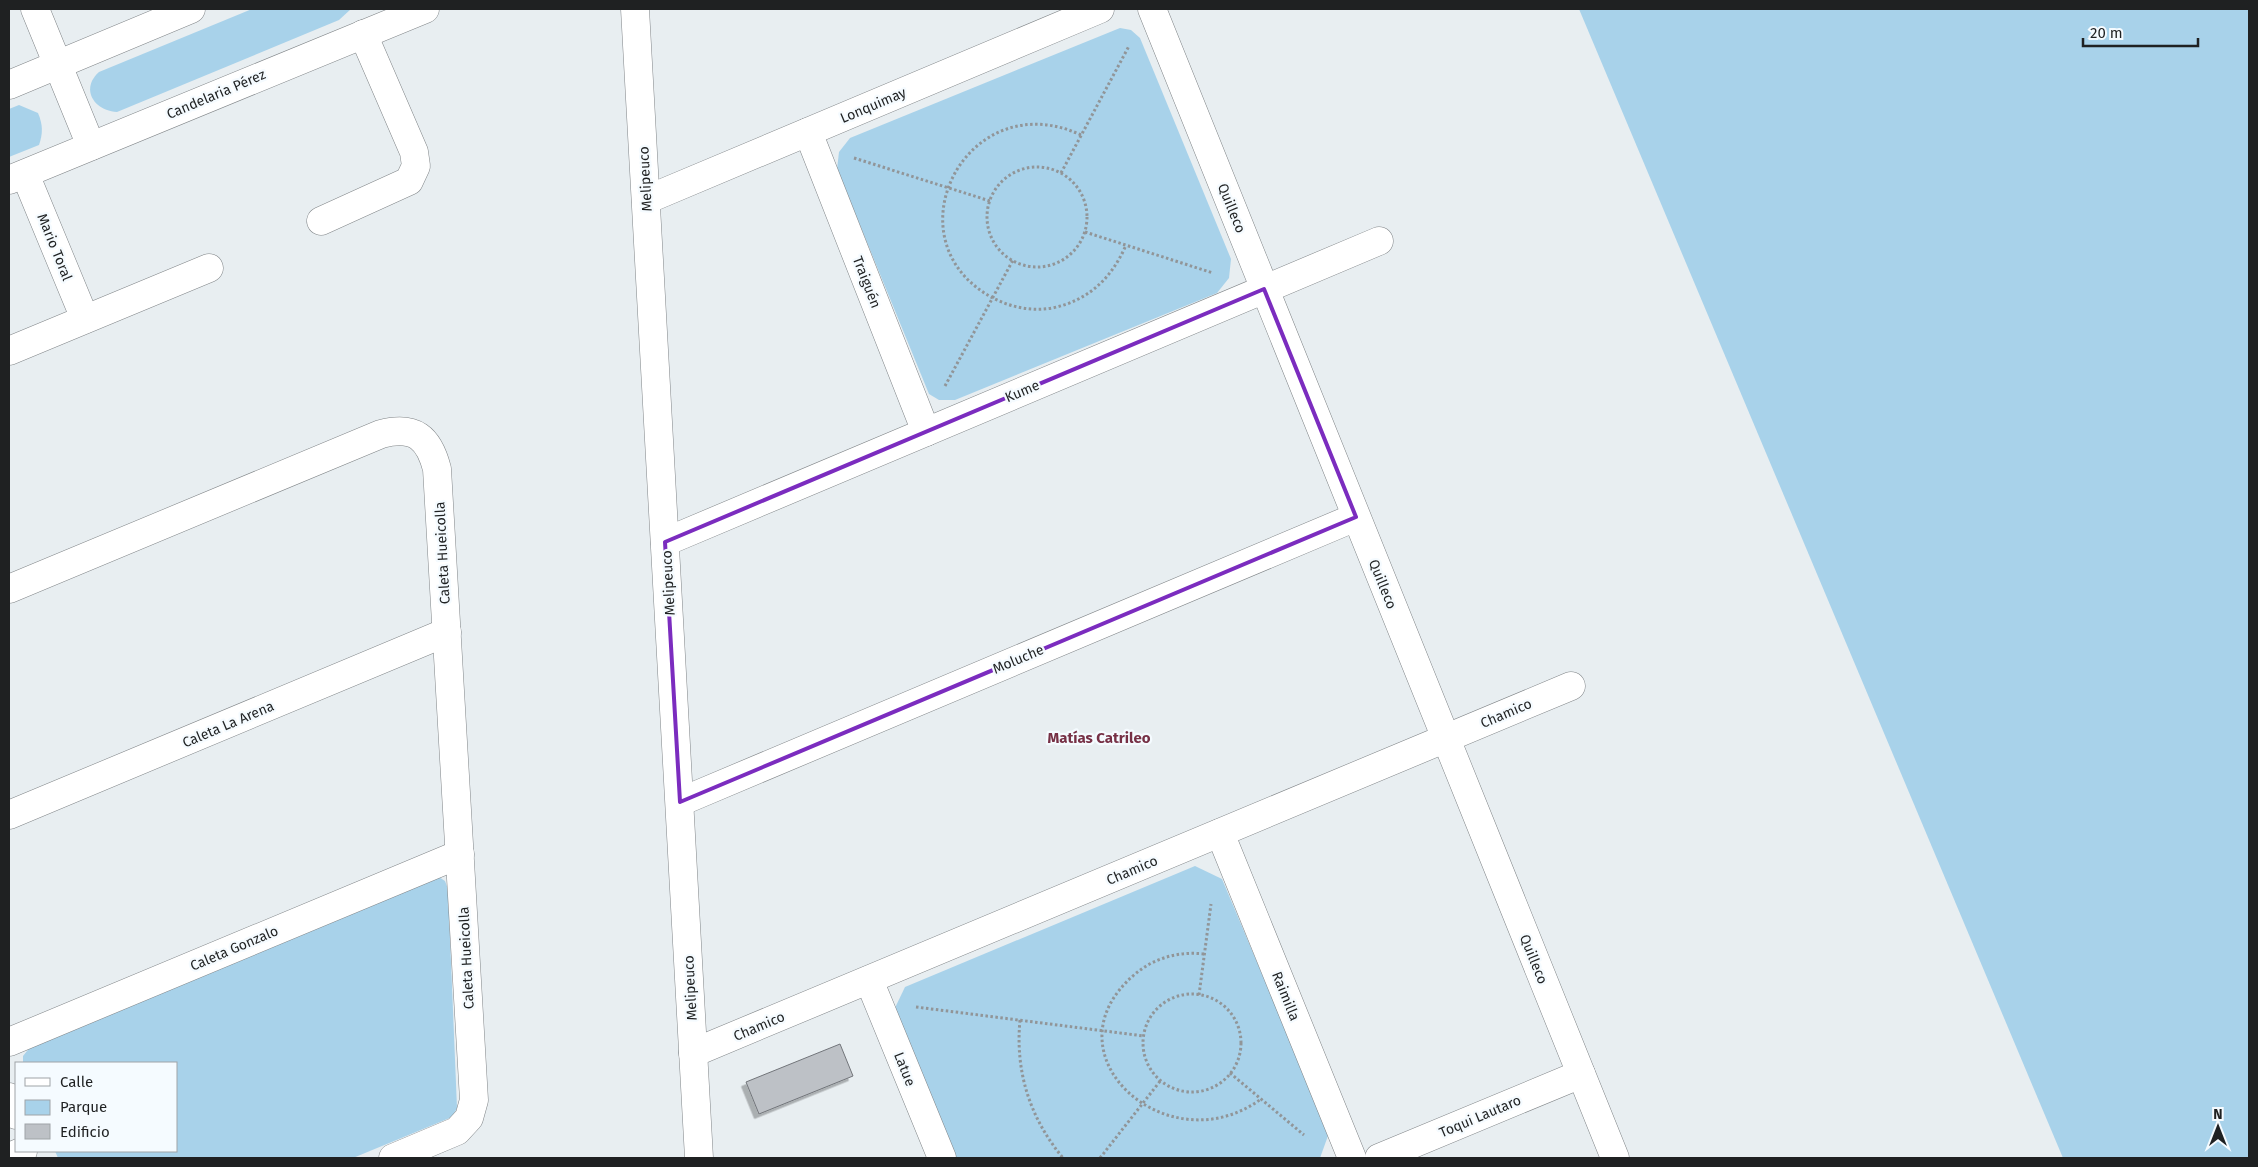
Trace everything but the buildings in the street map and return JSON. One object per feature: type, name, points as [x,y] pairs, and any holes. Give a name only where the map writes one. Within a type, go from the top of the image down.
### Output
[{"type":"street","points":[[35,9],[91,146]]},
{"type":"street","points":[[9,84],[191,9]]},
{"type":"street","name":"Candelaria Pérez","points":[[17,177],[363,34],[387,16],[425,9]]},
{"type":"street","name":"Melipeuco","points":[[635,9],[699,1158]]},
{"type":"street","name":"Lonquimay","points":[[646,200],[811,138],[1100,9]]},
{"type":"street","name":"Quilleco","points":[[1152,9],[1615,1158]]},
{"type":"street","points":[[321,221],[410,181],[416,166],[414,152],[363,34]]},
{"type":"street","name":"Traiguén","points":[[811,138],[925,429]]},
{"type":"street","name":"Mario Toral","points":[[17,177],[85,319]]},
{"type":"street","name":"Kume","points":[[666,542],[925,429],[1379,241]]},
{"type":"street","points":[[9,351],[209,268]]},
{"type":"street","name":"Caleta Hueicolla","points":[[9,589],[394,430],[406,431],[425,441],[432,450],[438,469],[474,1100],[469,1118],[457,1131],[392,1158]]},
{"type":"street","name":"Moluche","points":[[680,802],[1356,517]]},
{"type":"street","name":"Caleta La Arena","points":[[9,815],[447,632]]},
{"type":"street","name":"Chamico","points":[[694,1053],[873,991],[1220,833],[1571,686]]},
{"type":"street","name":"Raimilla","points":[[1220,833],[1352,1158]]},
{"type":"street","name":"Caleta Gonzalo","points":[[9,1042],[460,854]]},
{"type":"street","name":"Latue","points":[[873,991],[942,1158]]},
{"type":"street","name":"Toqui Lautaro","points":[[1379,1158],[1581,1074]]},
{"type":"street","points":[[9,1097],[15,1112]]},
{"type":"street","points":[[9,1157],[21,1152]]},
{"type":"path","points":[[1060,173],[1132,42]]},
{"type":"path","points":[[1081,135],[1069,129],[1042,124],[1029,124],[1002,130],[990,136],[968,153],[953,176],[948,188],[943,216],[948,244],[961,270],[980,290],[1006,305],[1035,310],[1078,300],[1103,283],[1120,259],[1126,245]]},
{"type":"path","points":[[811,138],[948,188],[990,201]]},
{"type":"path","points":[[1040,167],[1060,173],[1073,182],[1085,201],[1087,217],[1085,232],[1078,246],[1059,262],[1036,267],[1013,260],[1001,251],[989,232],[987,217],[990,201],[1001,183],[1018,171],[1040,167]]},
{"type":"path","points":[[1085,232],[1264,289]]},
{"type":"path","points":[[925,429],[1013,260]]},
{"type":"path","points":[[1199,995],[1212,898]]},
{"type":"path","points":[[1109,1076],[1104,1054],[1104,1031],[1113,1000],[1126,982],[1142,968],[1172,956],[1204,954]]},
{"type":"path","points":[[873,991],[1020,1020],[1144,1036]]},
{"type":"path","points":[[1199,995],[1213,999],[1225,1007],[1237,1025],[1241,1039],[1240,1054],[1230,1073],[1220,1083],[1201,1091],[1179,1090],[1161,1080],[1146,1061],[1144,1036],[1151,1017],[1165,1002],[1178,996],[1199,995]]},
{"type":"path","points":[[1020,1020],[1020,1060],[1028,1099],[1045,1134],[1063,1158]]},
{"type":"path","points":[[1230,1073],[1311,1140]]},
{"type":"path","points":[[1100,1158],[1161,1080]]},
{"type":"path","points":[[1248,1112],[1261,1099]]},
{"type":"path","points":[[1132,1108],[1142,1116]]},
{"type":"highlighted area","points":[[1264,289],[1356,517],[680,802],[665,542]]},
{"type":"green space","points":[[252,9],[351,9],[339,20],[117,112],[102,108],[92,98],[90,92],[91,85],[99,72]]},
{"type":"green space","points":[[1579,9],[2249,9],[2249,1158],[2063,1158]]},
{"type":"green space","points":[[1120,28],[1131,30],[1140,38],[1231,259],[1229,278],[1217,293],[955,400],[939,400],[929,394],[837,169],[839,152],[850,138]]},
{"type":"green space","points":[[19,105],[38,113],[42,125],[41,137],[39,145],[9,157],[9,109]]},
{"type":"green space","points":[[1195,866],[1222,879],[1329,1133],[1320,1158],[955,1158],[893,1012],[905,987]]},
{"type":"green space","points":[[439,877],[445,881],[448,889],[457,1108],[452,1117],[353,1158],[58,1158],[55,1152],[178,1152],[178,1062],[23,1062],[23,1056],[31,1046]]},
{"type":"district","name":"Matías Catrileo","points":[[1099,738]]}]
